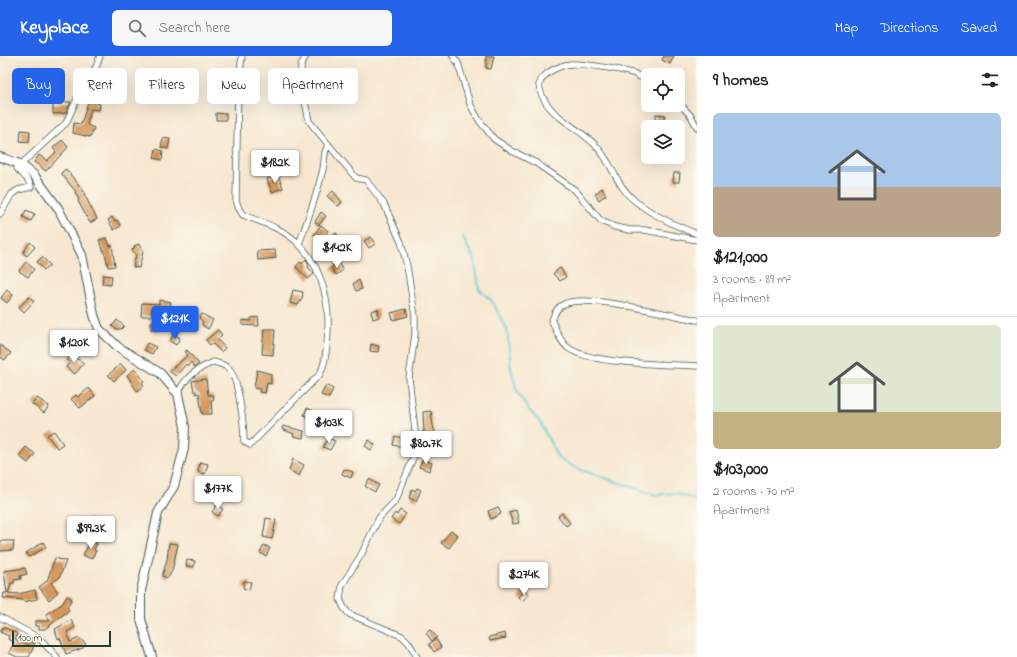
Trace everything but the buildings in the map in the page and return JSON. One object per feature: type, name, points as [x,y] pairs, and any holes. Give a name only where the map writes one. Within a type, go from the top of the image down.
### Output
[{"type":"main road","points":[[0,158],[20,164],[38,180],[58,208],[82,255],[94,315],[100,329],[118,347],[160,373],[178,394],[185,428],[184,449],[174,486],[158,513],[141,591],[141,619],[152,657]]},
{"type":"street","points":[[0,214],[12,194],[18,190],[31,187],[31,182],[19,172],[18,168],[20,164],[41,148],[66,123],[82,88],[96,67],[100,56]]},
{"type":"street","points":[[178,394],[186,379],[202,368],[214,362],[228,368],[235,379],[241,405],[244,440],[250,445],[320,374],[323,365],[329,326],[326,299],[319,272],[299,244],[281,230],[243,215],[236,200],[238,87],[242,56]]},
{"type":"street","points":[[306,56],[302,63],[301,69],[302,86],[307,114],[312,125],[356,178],[366,180],[384,204],[390,215],[401,242],[415,316],[415,334],[409,378],[416,452],[396,500],[379,518],[361,555],[342,585],[340,603],[349,614],[402,636],[409,643],[417,657]]},
{"type":"street","points":[[453,56],[458,63],[470,104],[479,120],[494,139],[512,151],[536,163],[575,190],[601,221],[615,227],[630,230],[645,230],[697,240]]},
{"type":"street","points":[[641,78],[628,72],[572,64],[561,66],[548,73],[541,80],[539,85],[554,113],[588,138],[599,149],[620,185],[635,201],[678,227],[697,234]]},
{"type":"street","points":[[685,110],[691,116],[697,127]]},
{"type":"street","points":[[299,244],[311,213],[323,167],[326,148],[329,145]]},
{"type":"street","points":[[697,320],[602,302],[578,302],[565,303],[558,307],[552,321],[558,336],[568,347],[583,355],[612,360],[697,366]]},
{"type":"street","points":[[0,617],[39,638],[57,657]]},
{"type":"waterway","points":[[462,236],[475,261],[479,289],[492,301],[507,330],[511,369],[517,392],[529,410],[540,422],[558,458],[576,468],[655,495],[675,493],[697,500]]}]
